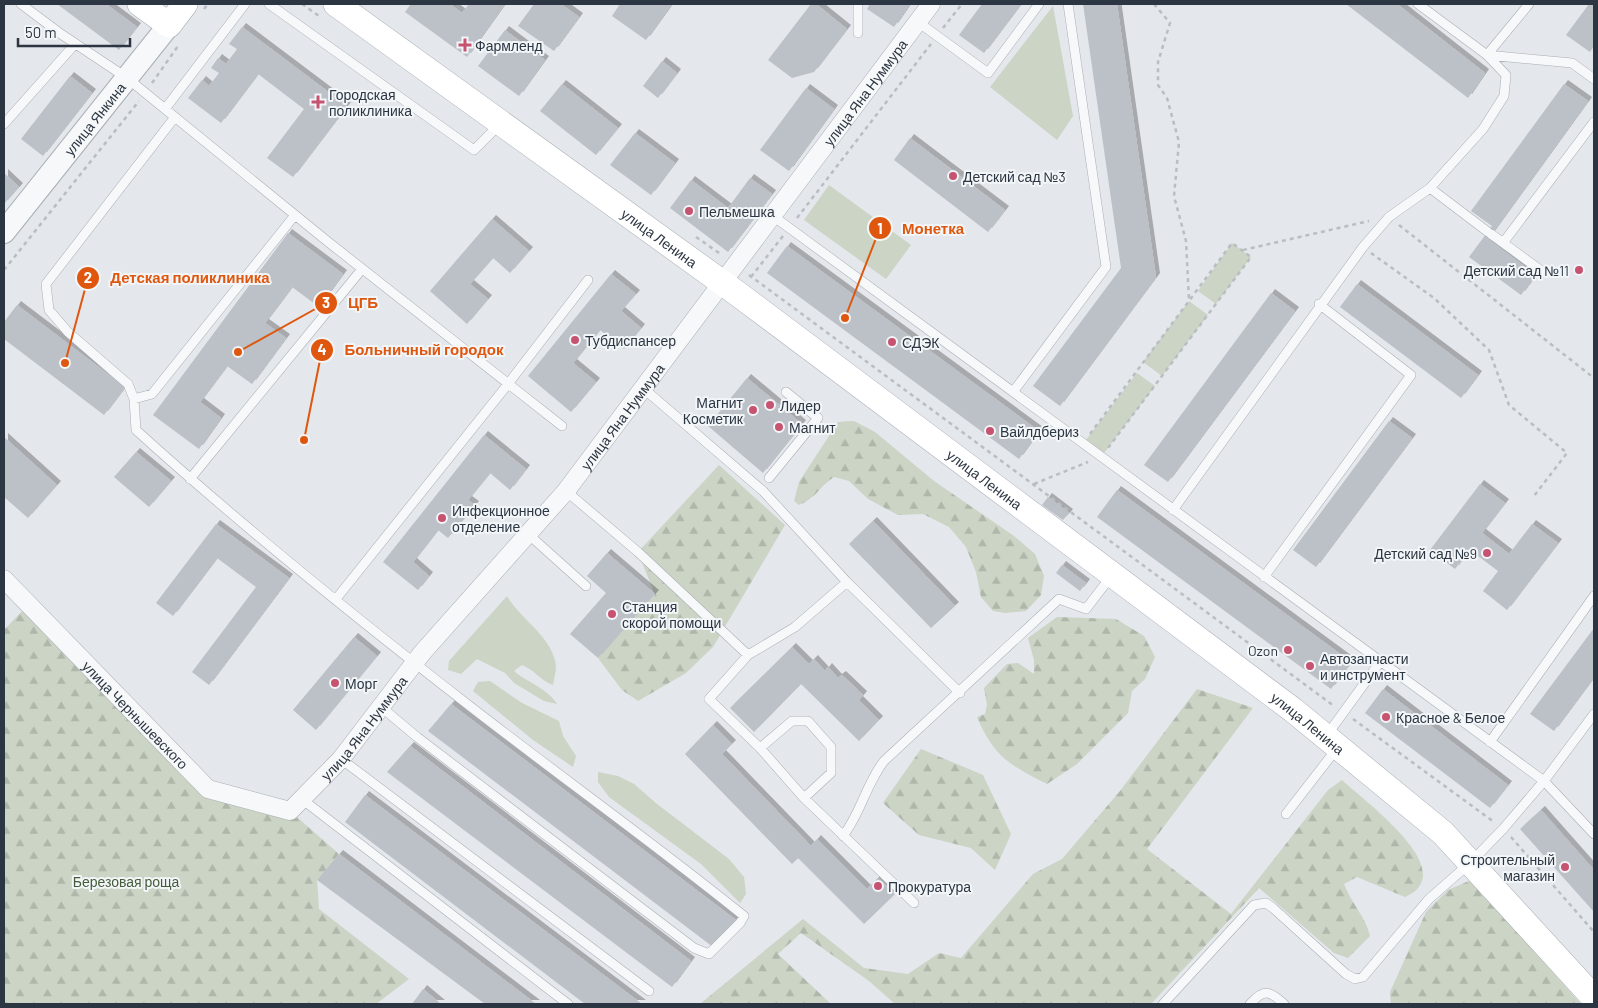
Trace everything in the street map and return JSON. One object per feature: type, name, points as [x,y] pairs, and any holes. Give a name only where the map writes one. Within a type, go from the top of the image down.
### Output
[{"type":"main road","points":[[140,4],[176,33]]},
{"type":"main road","name":"улица Ленина","points":[[336,4],[730,289],[1180,624],[1332,742],[1443,833],[1591,990]]},
{"type":"main road","name":"улица Янкина","points":[[176,33],[194,7]]},
{"type":"street","name":"улица Яна Нуммура","points":[[297,805],[340,760],[414,663],[566,491],[643,388],[730,289],[773,216],[931,4]]},
{"type":"street","name":"улица Янкина","points":[[4,232],[127,78],[176,33]]},
{"type":"street","name":"улица Чернышевского","points":[[4,579],[208,789],[297,805]]},
{"type":"lane","points":[[21,4],[75,44],[127,78],[294,215],[562,426]]},
{"type":"lane","points":[[166,109],[245,4]]},
{"type":"lane","points":[[269,4],[474,150],[501,123]]},
{"type":"lane","points":[[858,4],[858,33]]},
{"type":"lane","points":[[918,22],[988,72],[1038,4]]},
{"type":"lane","points":[[1013,392],[1106,266],[1068,4]]},
{"type":"lane","points":[[1173,510],[1362,246],[1389,217],[1430,188],[1483,129],[1504,96],[1506,75],[1487,55],[1418,4]]},
{"type":"lane","points":[[1487,55],[1530,4]]},
{"type":"lane","points":[[4,124],[75,44]]},
{"type":"lane","points":[[1487,55],[1572,63],[1594,79]]},
{"type":"lane","points":[[175,117],[46,284],[49,310],[68,332],[128,384],[134,399],[136,430],[190,479],[414,663],[674,860],[744,916],[740,923],[709,954],[694,948],[416,736],[380,706]]},
{"type":"lane","points":[[1503,243],[1594,122]]},
{"type":"lane","points":[[1430,188],[1543,272]]},
{"type":"lane","points":[[134,399],[152,394],[294,215]]},
{"type":"lane","points":[[773,216],[1544,781],[1594,834]]},
{"type":"lane","points":[[190,479],[362,269]]},
{"type":"lane","points":[[336,599],[508,384],[588,280]]},
{"type":"lane","points":[[1264,577],[1411,375],[1319,304]]},
{"type":"lane","points":[[643,388],[763,491],[847,582],[960,693]]},
{"type":"lane","points":[[769,478],[818,418],[786,392]]},
{"type":"lane","points":[[566,491],[638,552],[748,655]]},
{"type":"lane","points":[[528,534],[586,586]]},
{"type":"lane","points":[[843,836],[855,821],[874,775],[884,761],[1059,600],[1086,609],[1112,575]]},
{"type":"lane","points":[[847,582],[795,627],[748,655],[709,699],[760,748],[804,798],[914,903]]},
{"type":"lane","points":[[1490,742],[1594,596]]},
{"type":"lane","points":[[1286,814],[1332,742],[1343,712],[1380,662]]},
{"type":"lane","points":[[1163,1004],[1254,905],[1259,903],[1273,908],[1346,974],[1360,979],[1367,974],[1429,899],[1470,863],[1503,829],[1544,781],[1594,714]]},
{"type":"lane","points":[[760,748],[792,721],[808,722],[831,747],[831,773],[804,798]]},
{"type":"lane","points":[[340,760],[649,992]]},
{"type":"lane","points":[[297,805],[568,1004]]},
{"type":"lane","points":[[1250,1004],[1260,994],[1265,993],[1273,995],[1284,1004]]},
{"type":"path","points":[[194,7],[208,4]]},
{"type":"path","points":[[730,289],[789,228],[962,4]]},
{"type":"path","points":[[1154,4],[1170,24],[1158,62],[1158,85],[1167,98],[1179,142],[1174,196],[1186,242],[1190,301]]},
{"type":"path","points":[[4,270],[145,93],[176,33]]},
{"type":"path","points":[[1242,250],[1389,217],[1594,378]]},
{"type":"path","points":[[1083,444],[1232,243],[1251,257],[1101,457],[1034,484],[1503,829],[1594,932]]},
{"type":"path","points":[[1362,246],[1434,298],[1489,350],[1509,405],[1567,453],[1534,496]]},
{"type":"green space","points":[[1053,6],[1073,116],[1057,140],[990,87]]},
{"type":"green space","points":[[829,185],[911,245],[886,279],[804,220]]},
{"type":"green space","points":[[1232,243],[1251,257],[1216,304],[1198,291]]},
{"type":"green space","points":[[1189,301],[1208,315],[1162,376],[1143,362]]},
{"type":"green space","points":[[1137,373],[1155,386],[1104,453],[1086,440]]},
{"type":"green space","points":[[854,421],[875,432],[934,481],[1014,536],[1035,554],[1044,576],[1041,595],[1026,611],[1005,613],[993,611],[981,597],[976,572],[966,547],[949,527],[923,514],[898,515],[868,499],[849,481],[834,477],[805,502],[799,505],[794,501],[799,482],[838,422]]},
{"type":"green space","points":[[719,465],[785,525],[713,647],[686,673],[638,701],[622,690],[598,658],[655,595],[638,552]]},
{"type":"green space","points":[[507,596],[543,637],[554,656],[556,666],[553,685],[522,665],[514,671],[543,690],[557,704],[544,701],[514,683],[505,673],[477,659],[461,674],[448,670],[449,661]]},
{"type":"green space","name":"Березовая роща","points":[[29,604],[208,789],[290,811],[339,854],[317,880],[319,909],[409,979],[376,1004],[4,1004],[4,630]]},
{"type":"green space","points":[[1057,617],[1116,619],[1144,636],[1155,657],[1145,679],[1132,691],[1128,713],[1077,764],[1047,784],[1013,765],[997,751],[983,731],[977,717],[985,714],[987,705],[984,688],[1007,664],[1018,663],[1034,674],[1034,660],[1028,638]]},
{"type":"green space","points":[[490,681],[522,703],[559,721],[563,736],[576,756],[573,767],[533,740],[473,691],[478,682]]},
{"type":"green space","points":[[1197,689],[1253,708],[1147,849],[1231,914],[1328,790],[1342,780],[1396,828],[1419,859],[1423,873],[1419,887],[1405,897],[1357,877],[1344,884],[1365,922],[1370,936],[1348,958],[1334,953],[1259,888],[1151,1004],[895,1004],[869,981],[801,933],[778,954],[831,1004],[700,1004],[803,919],[864,968],[908,974],[939,953],[961,958],[1033,874],[1062,859],[1120,791]]},
{"type":"green space","points":[[921,749],[983,775],[1011,834],[995,870],[971,848],[919,835],[883,803]]},
{"type":"green space","points":[[598,772],[618,776],[634,784],[729,859],[744,877],[746,894],[740,903],[701,864],[609,797],[598,782]]},
{"type":"green space","points":[[1471,880],[1581,1004],[1391,1004],[1390,992],[1426,912],[1448,890]]},
{"type":"building","points":[[57,4],[106,4],[137,27],[119,50]]},
{"type":"building","points":[[411,4],[450,4],[462,13],[469,4],[504,5],[467,57],[405,12]]},
{"type":"building","points":[[534,4],[561,4],[579,17],[554,51],[518,26]]},
{"type":"building","points":[[620,4],[672,4],[646,40],[612,16]]},
{"type":"building","points":[[811,4],[816,4],[847,29],[814,72],[792,78],[768,60]]},
{"type":"building","points":[[870,4],[910,4],[894,27],[867,9]]},
{"type":"building","points":[[982,4],[1021,4],[984,53],[959,35]]},
{"type":"building","points":[[1083,4],[1117,4],[1156,277],[1060,406],[1033,386],[1121,268]]},
{"type":"building","points":[[1346,4],[1397,4],[1485,73],[1468,98]]},
{"type":"building","points":[[1589,4],[1594,4],[1594,46],[1590,52],[1566,35]]},
{"type":"building","name":"Городская поликлиника","points":[[242,27],[347,106],[293,177],[267,158],[304,109],[258,74],[221,123],[188,98],[202,80],[209,86],[219,73],[211,68],[218,58],[226,64],[237,49],[229,44]]},
{"type":"building","points":[[505,30],[545,60],[519,96],[478,66]]},
{"type":"building","points":[[662,61],[677,73],[658,98],[643,86]]},
{"type":"building","points":[[70,76],[92,93],[43,156],[21,139]]},
{"type":"building","points":[[562,84],[618,128],[596,155],[540,111]]},
{"type":"building","points":[[1564,84],[1588,101],[1488,239],[1536,275],[1521,295],[1469,257],[1492,226],[1471,211]]},
{"type":"building","points":[[806,88],[834,109],[789,171],[760,150]]},
{"type":"building","points":[[635,133],[675,163],[651,195],[610,165]]},
{"type":"building","points":[[910,138],[1005,210],[988,232],[894,160]]},
{"type":"building","points":[[4,173],[19,187],[4,204]]},
{"type":"building","points":[[750,178],[772,194],[728,252],[670,208],[691,180],[728,208]]},
{"type":"building","points":[[492,219],[529,251],[510,273],[493,258],[470,284],[488,299],[467,324],[430,291]]},
{"type":"building","points":[[288,233],[343,274],[319,307],[292,287],[265,323],[286,338],[252,384],[227,366],[200,402],[221,418],[199,449],[153,415]]},
{"type":"building","points":[[787,246],[1039,431],[1019,459],[767,273]]},
{"type":"building","name":"Тубдиспансер","points":[[611,274],[636,294],[621,311],[641,328],[624,349],[600,330],[573,363],[596,382],[571,412],[528,376]]},
{"type":"building","points":[[1357,284],[1478,375],[1461,398],[1340,307]]},
{"type":"building","points":[[1271,293],[1295,311],[1168,482],[1144,465]]},
{"type":"building","points":[[17,305],[125,387],[104,415],[4,339],[4,322]]},
{"type":"building","points":[[747,378],[802,424],[763,473],[708,426]]},
{"type":"building","points":[[1389,421],[1412,438],[1316,567],[1293,550]]},
{"type":"building","name":"Инфекционное отделение","points":[[484,435],[526,469],[510,490],[490,473],[468,500],[475,505],[448,538],[438,530],[413,562],[429,576],[418,590],[383,562]]},
{"type":"building","points":[[4,437],[57,485],[28,518],[4,497]]},
{"type":"building","points":[[136,452],[171,481],[149,507],[114,477]]},
{"type":"building","points":[[1480,484],[1505,503],[1482,533],[1509,554],[1532,524],[1558,543],[1507,610],[1483,591],[1498,571],[1470,550],[1455,569],[1430,550]]},
{"type":"building","points":[[1117,490],[1351,662],[1331,689],[1097,517]]},
{"type":"building","points":[[1048,497],[1069,513],[1063,520],[1042,505]]},
{"type":"building","points":[[873,521],[955,606],[931,628],[849,544]]},
{"type":"building","points":[[216,524],[289,578],[209,685],[192,672],[256,587],[217,558],[173,616],[156,603]]},
{"type":"building","name":"Станция скорой помощи","points":[[607,553],[655,594],[598,658],[570,634],[606,593],[587,576]]},
{"type":"building","points":[[1062,565],[1086,583],[1080,591],[1056,573]]},
{"type":"building","points":[[1594,628],[1594,677],[1554,731],[1530,714]]},
{"type":"building","name":"Морг","points":[[354,637],[377,656],[316,730],[293,710]]},
{"type":"building","points":[[792,647],[809,664],[814,659],[825,671],[828,667],[838,678],[842,675],[863,695],[859,700],[879,720],[859,741],[801,684],[754,732],[730,708]]},
{"type":"building","points":[[1383,689],[1508,785],[1490,808],[1365,713]]},
{"type":"building","points":[[451,704],[736,920],[713,947],[428,731]]},
{"type":"building","points":[[713,725],[732,744],[722,754],[811,846],[817,839],[867,889],[878,878],[895,894],[864,924],[798,858],[792,864],[685,754]]},
{"type":"building","points":[[410,746],[691,961],[672,987],[387,772]]},
{"type":"building","points":[[365,795],[642,1004],[585,1004],[345,822]]},
{"type":"building","points":[[1541,810],[1594,870],[1594,912],[1520,829]]},
{"type":"building","points":[[339,854],[536,1004],[485,1004],[317,880]]},
{"type":"building","points":[[423,989],[441,1004],[412,1004]]},
{"type":"place","name":"Фармленд","points":[[465,45]]},
{"type":"place","name":"Городская поликлиника","points":[[318,102]]},
{"type":"place","name":"Детский сад №3","points":[[953,176]]},
{"type":"place","name":"Пельмешка","points":[[689,211]]},
{"type":"place","name":"Детский сад №11","points":[[1579,270]]},
{"type":"place","name":"Монетка","points":[[845,318]]},
{"type":"place","name":"Тубдиспансер","points":[[575,340]]},
{"type":"place","name":"СДЭК","points":[[892,342]]},
{"type":"place","name":"ЦГБ","points":[[238,352]]},
{"type":"place","name":"Детская поликлиника","points":[[65,363]]},
{"type":"place","name":"Лидер","points":[[770,405]]},
{"type":"place","name":"Магнит Косметик","points":[[753,410]]},
{"type":"place","name":"Магнит","points":[[779,427]]},
{"type":"place","name":"Вайлдбериз","points":[[990,431]]},
{"type":"place","name":"Больничный городок","points":[[304,440]]},
{"type":"place","name":"Инфекционное отделение","points":[[442,518]]},
{"type":"place","name":"Детский сад №9","points":[[1487,553]]},
{"type":"place","name":"Станция скорой помощи","points":[[612,614]]},
{"type":"place","name":"Ozon","points":[[1288,650]]},
{"type":"place","name":"Автозапчасти и инструмент","points":[[1310,666]]},
{"type":"place","name":"Морг","points":[[335,683]]},
{"type":"place","name":"Красное & Белое","points":[[1386,717]]},
{"type":"place","name":"Строительный магазин","points":[[1565,867]]},
{"type":"place","name":"Прокуратура","points":[[878,886]]}]
